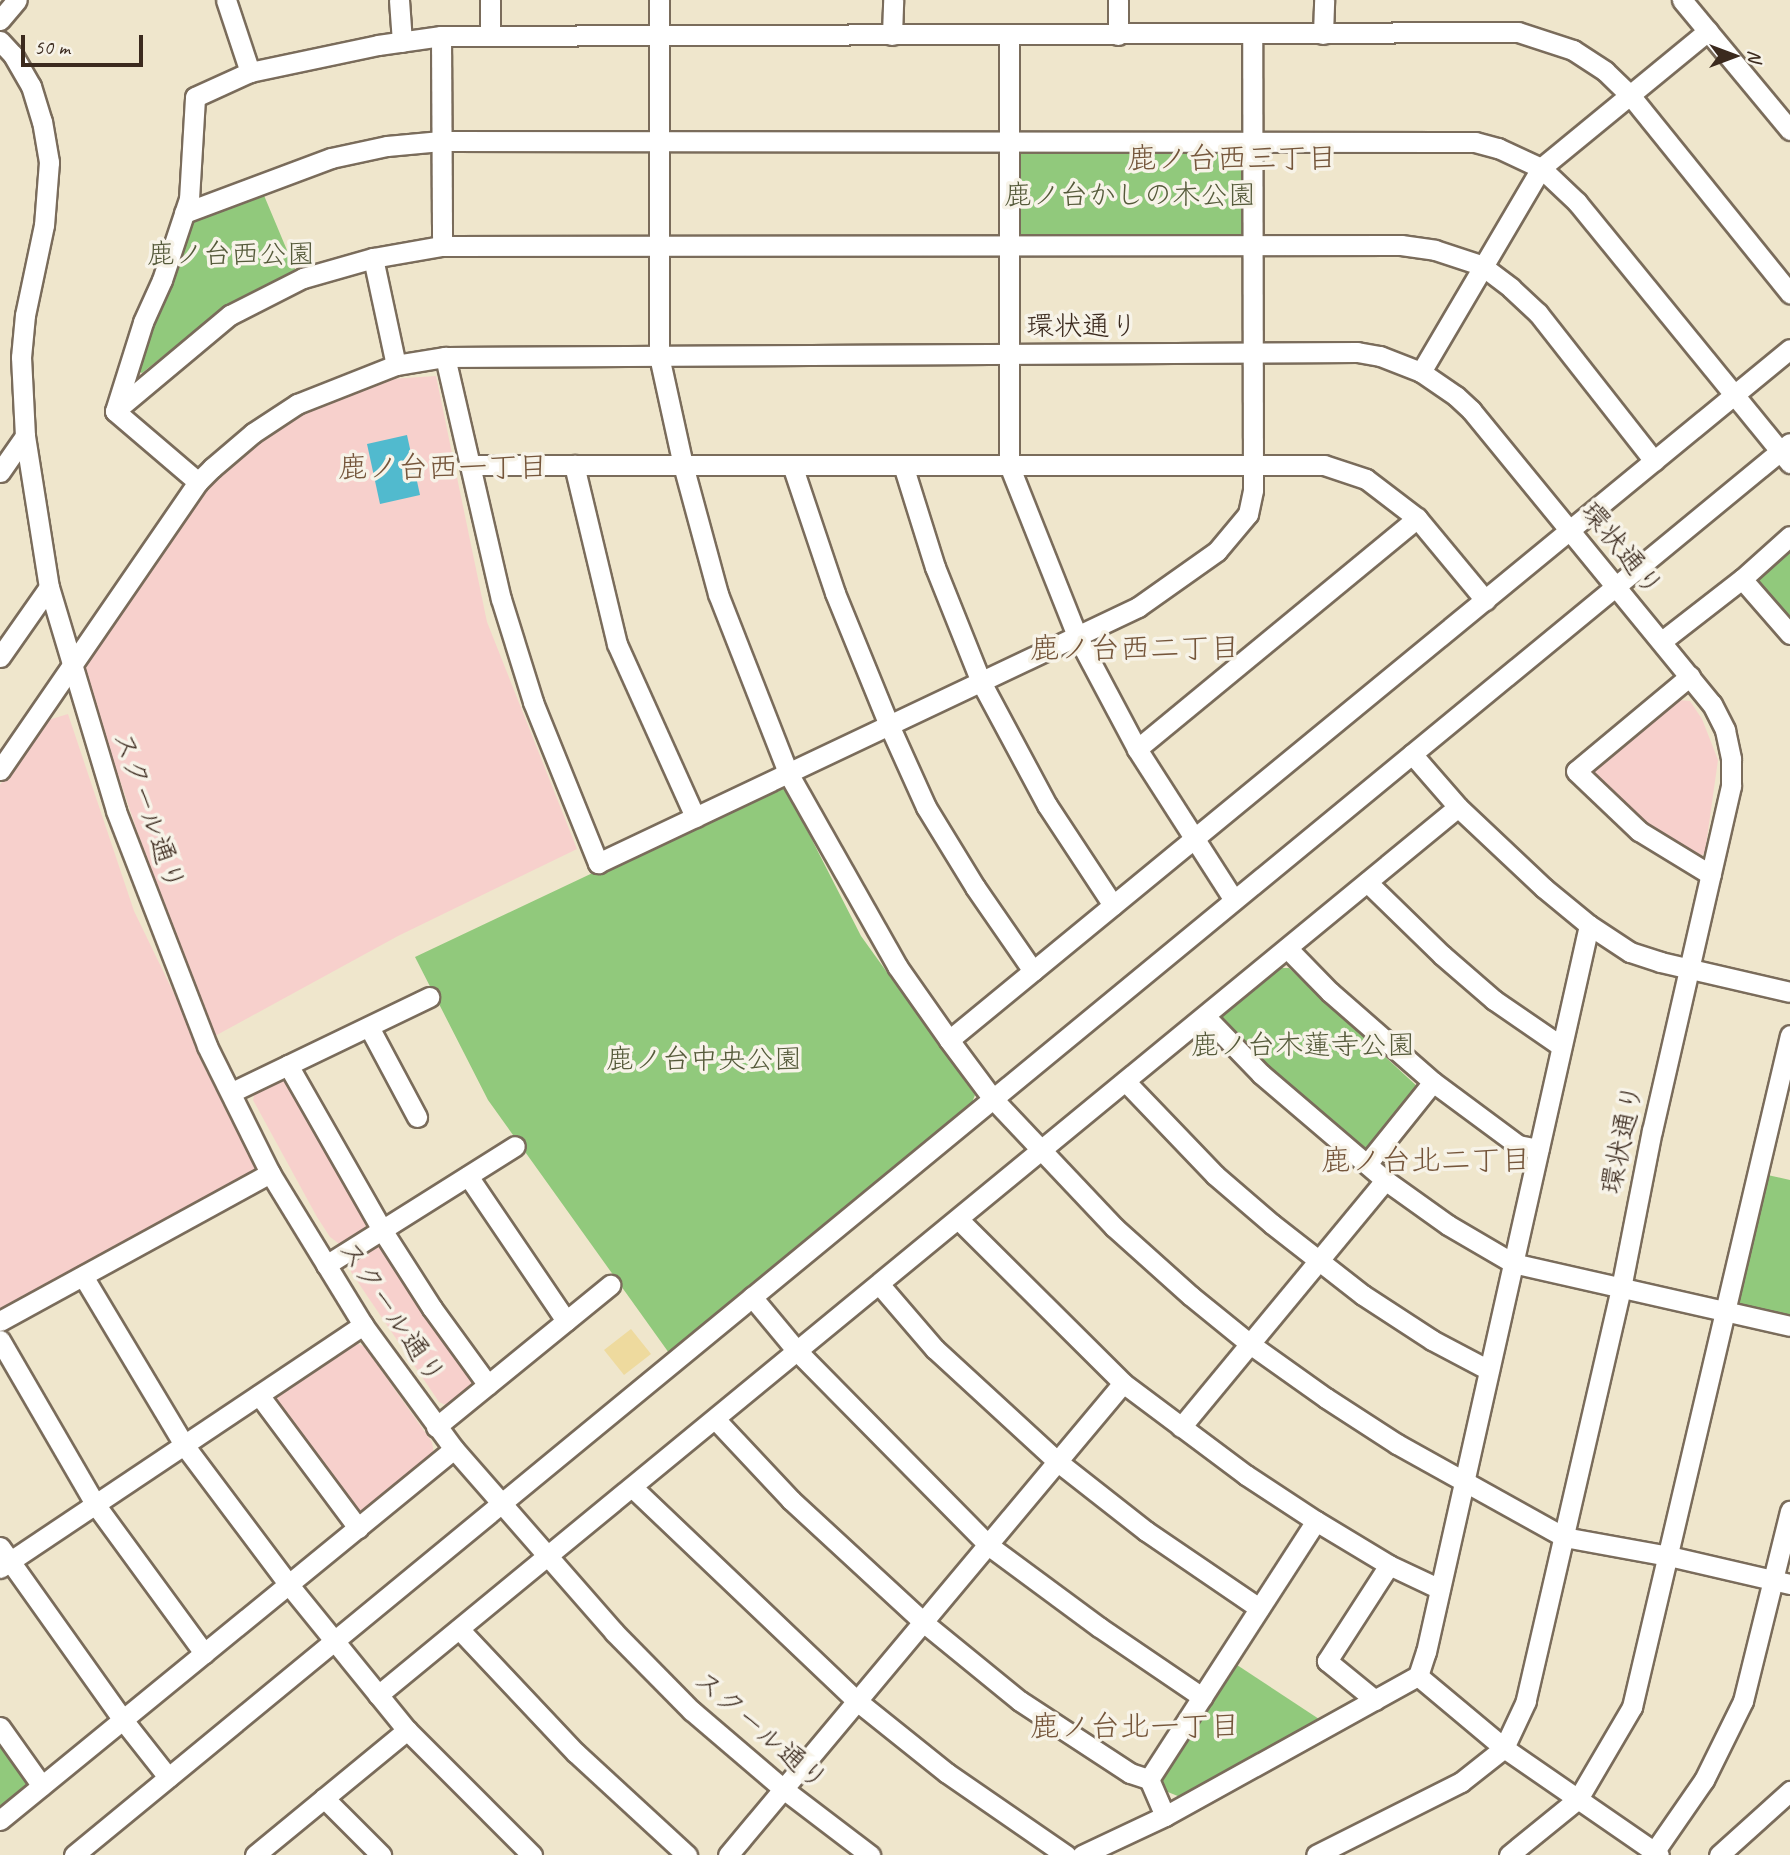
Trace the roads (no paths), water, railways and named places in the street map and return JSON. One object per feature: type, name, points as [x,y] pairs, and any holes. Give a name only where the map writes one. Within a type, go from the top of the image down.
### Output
[{"type":"street","points":[[0,20],[17,0]]},
{"type":"street","points":[[226,0],[250,72]]},
{"type":"street","points":[[399,0],[402,42]]},
{"type":"street","points":[[490,0],[490,35]]},
{"type":"street","points":[[659,0],[659,356],[683,465],[718,594],[788,773],[897,966],[949,1040],[993,1098],[1114,1227],[1250,1344],[1397,1444],[1564,1537],[1669,1556],[1783,1582]]},
{"type":"street","points":[[892,35],[893,0]]},
{"type":"street","points":[[1118,0],[1118,35]]},
{"type":"street","points":[[1323,34],[1324,0]]},
{"type":"street","points":[[1682,0],[1790,130]]},
{"type":"street","points":[[1421,372],[1481,265],[1541,168],[1708,31]]},
{"type":"street","points":[[115,411],[143,322],[162,280],[189,198],[195,97],[250,72],[440,36],[1518,32],[1573,50],[1605,71],[1630,95],[1790,293]]},
{"type":"street","points":[[445,357],[502,599],[533,702],[598,863],[1138,607],[1217,551],[1248,514],[1253,490],[1252,34]]},
{"type":"street","points":[[1009,35],[1009,465],[1077,636],[1137,749],[1234,900]]},
{"type":"street","points":[[440,36],[442,246]]},
{"type":"street","name":"スクール通り","points":[[0,41],[13,55],[31,86],[43,121],[49,162],[44,225],[24,329],[21,391],[25,436],[49,587],[121,824],[206,1046],[232,1092],[271,1173],[326,1265],[363,1325],[454,1450],[614,1632],[692,1711],[782,1788],[870,1855]]},
{"type":"street","points":[[86,1851],[168,1777],[993,1098],[1615,587],[1787,452],[1734,395],[1577,202],[1541,168],[1498,148],[1453,139],[441,141],[387,146],[331,158],[184,213]]},
{"type":"street","points":[[115,411],[230,315],[303,278],[373,258],[442,246],[1401,245],[1435,250],[1481,265],[1538,313],[1654,461]]},
{"type":"street","points":[[373,258],[396,365]]},
{"type":"street","points":[[949,1040],[1790,349]]},
{"type":"street","name":"環状通り","points":[[0,770],[198,482],[253,433],[297,404],[396,365],[445,357],[1357,352],[1380,356],[1421,372],[1471,410],[1662,641],[1712,704],[1725,730],[1731,758],[1731,786],[1651,1130],[1621,1288],[1527,1701],[1504,1748]]},
{"type":"street","points":[[115,411],[198,482]]},
{"type":"street","points":[[0,472],[25,436]]},
{"type":"street","points":[[574,465],[617,645],[695,817]]},
{"type":"street","points":[[792,465],[835,593],[926,807],[994,917],[1033,971]]},
{"type":"street","points":[[902,465],[935,567],[981,682],[1047,805],[1113,905]]},
{"type":"street","points":[[470,466],[1324,465],[1366,479],[1416,517],[1485,600]]},
{"type":"street","points":[[1137,749],[1416,517]]},
{"type":"street","points":[[1662,641],[1742,579],[1790,536]]},
{"type":"street","points":[[1742,579],[1790,634]]},
{"type":"street","points":[[0,657],[49,587]]},
{"type":"street","points":[[1690,676],[1576,771],[1639,831],[1711,875]]},
{"type":"street","points":[[1412,754],[1458,807],[1589,925],[1630,952],[1689,969],[1790,992]]},
{"type":"street","points":[[378,1695],[716,1420],[1458,807]]},
{"type":"street","points":[[1367,882],[1442,955],[1494,1000],[1561,1046]]},
{"type":"street","points":[[1082,1855],[1165,1816],[1418,1676],[1440,1589],[1589,925]]},
{"type":"street","points":[[1287,948],[1330,992],[1433,1082],[1517,1144],[1539,1149]]},
{"type":"street","points":[[232,1092],[429,998]]},
{"type":"street","points":[[1205,1016],[1261,1074],[1385,1180],[1448,1225],[1513,1263],[1790,1326]]},
{"type":"street","points":[[369,1027],[417,1117]]},
{"type":"street","points":[[1509,1855],[1578,1799],[1632,1707],[1790,1035]]},
{"type":"street","points":[[288,1065],[382,1230],[432,1308],[488,1385]]},
{"type":"street","points":[[1125,1081],[1215,1175],[1318,1260],[1363,1295],[1432,1340],[1489,1370]]},
{"type":"street","points":[[1367,1164],[1433,1082]]},
{"type":"street","points":[[326,1265],[515,1146]]},
{"type":"street","points":[[0,1321],[271,1173]]},
{"type":"street","points":[[468,1176],[566,1321]]},
{"type":"street","points":[[1181,1427],[1385,1180]]},
{"type":"street","points":[[958,1219],[1124,1383],[1181,1427],[1316,1521],[1389,1565],[1440,1589]]},
{"type":"street","points":[[83,1276],[184,1445],[289,1584],[407,1730],[532,1855]]},
{"type":"street","points":[[879,1284],[935,1349],[1058,1462],[1146,1531],[1259,1608]]},
{"type":"street","points":[[436,1427],[610,1285]]},
{"type":"street","points":[[752,1297],[797,1351],[988,1545],[1099,1628],[1202,1696]]},
{"type":"street","points":[[168,1777],[3,1559],[95,1504],[363,1325]]},
{"type":"street","points":[[0,1340],[95,1504],[204,1653]]},
{"type":"street","points":[[728,1855],[1124,1383]]},
{"type":"street","points":[[259,1395],[358,1528]]},
{"type":"street","points":[[716,1420],[791,1500],[923,1622],[1030,1707],[1130,1773],[1149,1779],[1165,1816]]},
{"type":"street","points":[[0,1820],[454,1450]]},
{"type":"street","points":[[632,1487],[857,1701],[947,1773],[1066,1855]]},
{"type":"street","points":[[1418,1676],[1504,1748],[1655,1854],[1704,1780],[1743,1701],[1783,1582],[1790,1511]]},
{"type":"street","points":[[1149,1779],[1316,1521]]},
{"type":"street","points":[[1375,1700],[1327,1661],[1389,1565]]},
{"type":"street","points":[[459,1629],[576,1753],[687,1855]]},
{"type":"street","points":[[0,1727],[42,1786]]},
{"type":"street","points":[[255,1855],[407,1730]]},
{"type":"street","points":[[1316,1855],[1461,1782],[1504,1748]]},
{"type":"street","points":[[1719,1855],[1790,1791]]},
{"type":"street","points":[[324,1798],[381,1855]]},
{"type":"water","points":[[407,435],[420,495],[380,504],[367,444]]},
{"type":"district","name":"鹿ノ台西三丁目","points":[[1232,158]]},
{"type":"district","name":"鹿ノ台西一丁目","points":[[443,467]]},
{"type":"district","name":"鹿ノ台西二丁目","points":[[1135,648]]},
{"type":"district","name":"鹿ノ台北二丁目","points":[[1426,1160]]},
{"type":"district","name":"鹿ノ台北一丁目","points":[[1135,1726]]},
{"type":"park label","name":"鹿ノ台かしの木公園","points":[[1130,195]]},
{"type":"park label","name":"鹿ノ台西公園","points":[[231,254]]},
{"type":"park label","name":"鹿ノ台木蓮寺公園","points":[[1303,1045]]},
{"type":"park label","name":"鹿ノ台中央公園","points":[[704,1059]]}]
